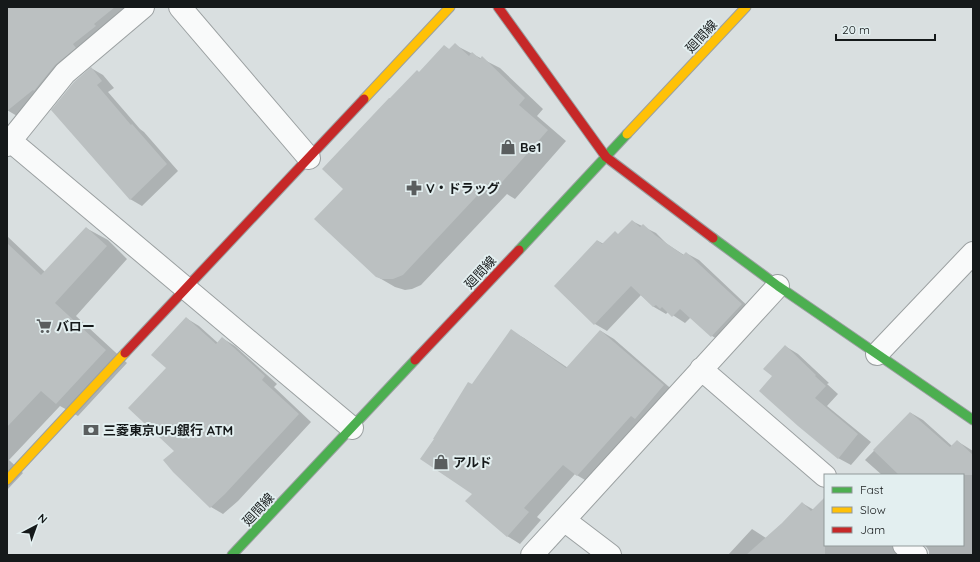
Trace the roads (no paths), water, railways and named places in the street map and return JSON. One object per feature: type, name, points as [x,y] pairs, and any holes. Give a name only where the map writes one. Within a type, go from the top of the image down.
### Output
[{"type":"street","points":[[143,7],[65,73],[8,141],[186,287],[352,428]]},
{"type":"street","points":[[180,7],[309,158]]},
{"type":"street","points":[[7,480],[186,287],[450,7]]},
{"type":"street","points":[[498,7],[606,157],[778,286],[973,420]]},
{"type":"street","name":"廻間線","points":[[232,555],[746,7]]},
{"type":"street","points":[[877,354],[973,254]]},
{"type":"street","points":[[532,555],[778,286]]},
{"type":"street","points":[[702,369],[824,475]]},
{"type":"street","points":[[564,520],[610,555]]},
{"type":"street","points":[[905,546],[916,555]]},
{"type":"place","name":"Be1","points":[[508,147]]},
{"type":"place","name":"V・ドラッグ","points":[[414,188]]},
{"type":"place","name":"バロー","points":[[44,326]]},
{"type":"place","name":"三菱東京UFJ銀行 ATM","points":[[91,430]]},
{"type":"place","name":"アルド","points":[[441,462]]}]
